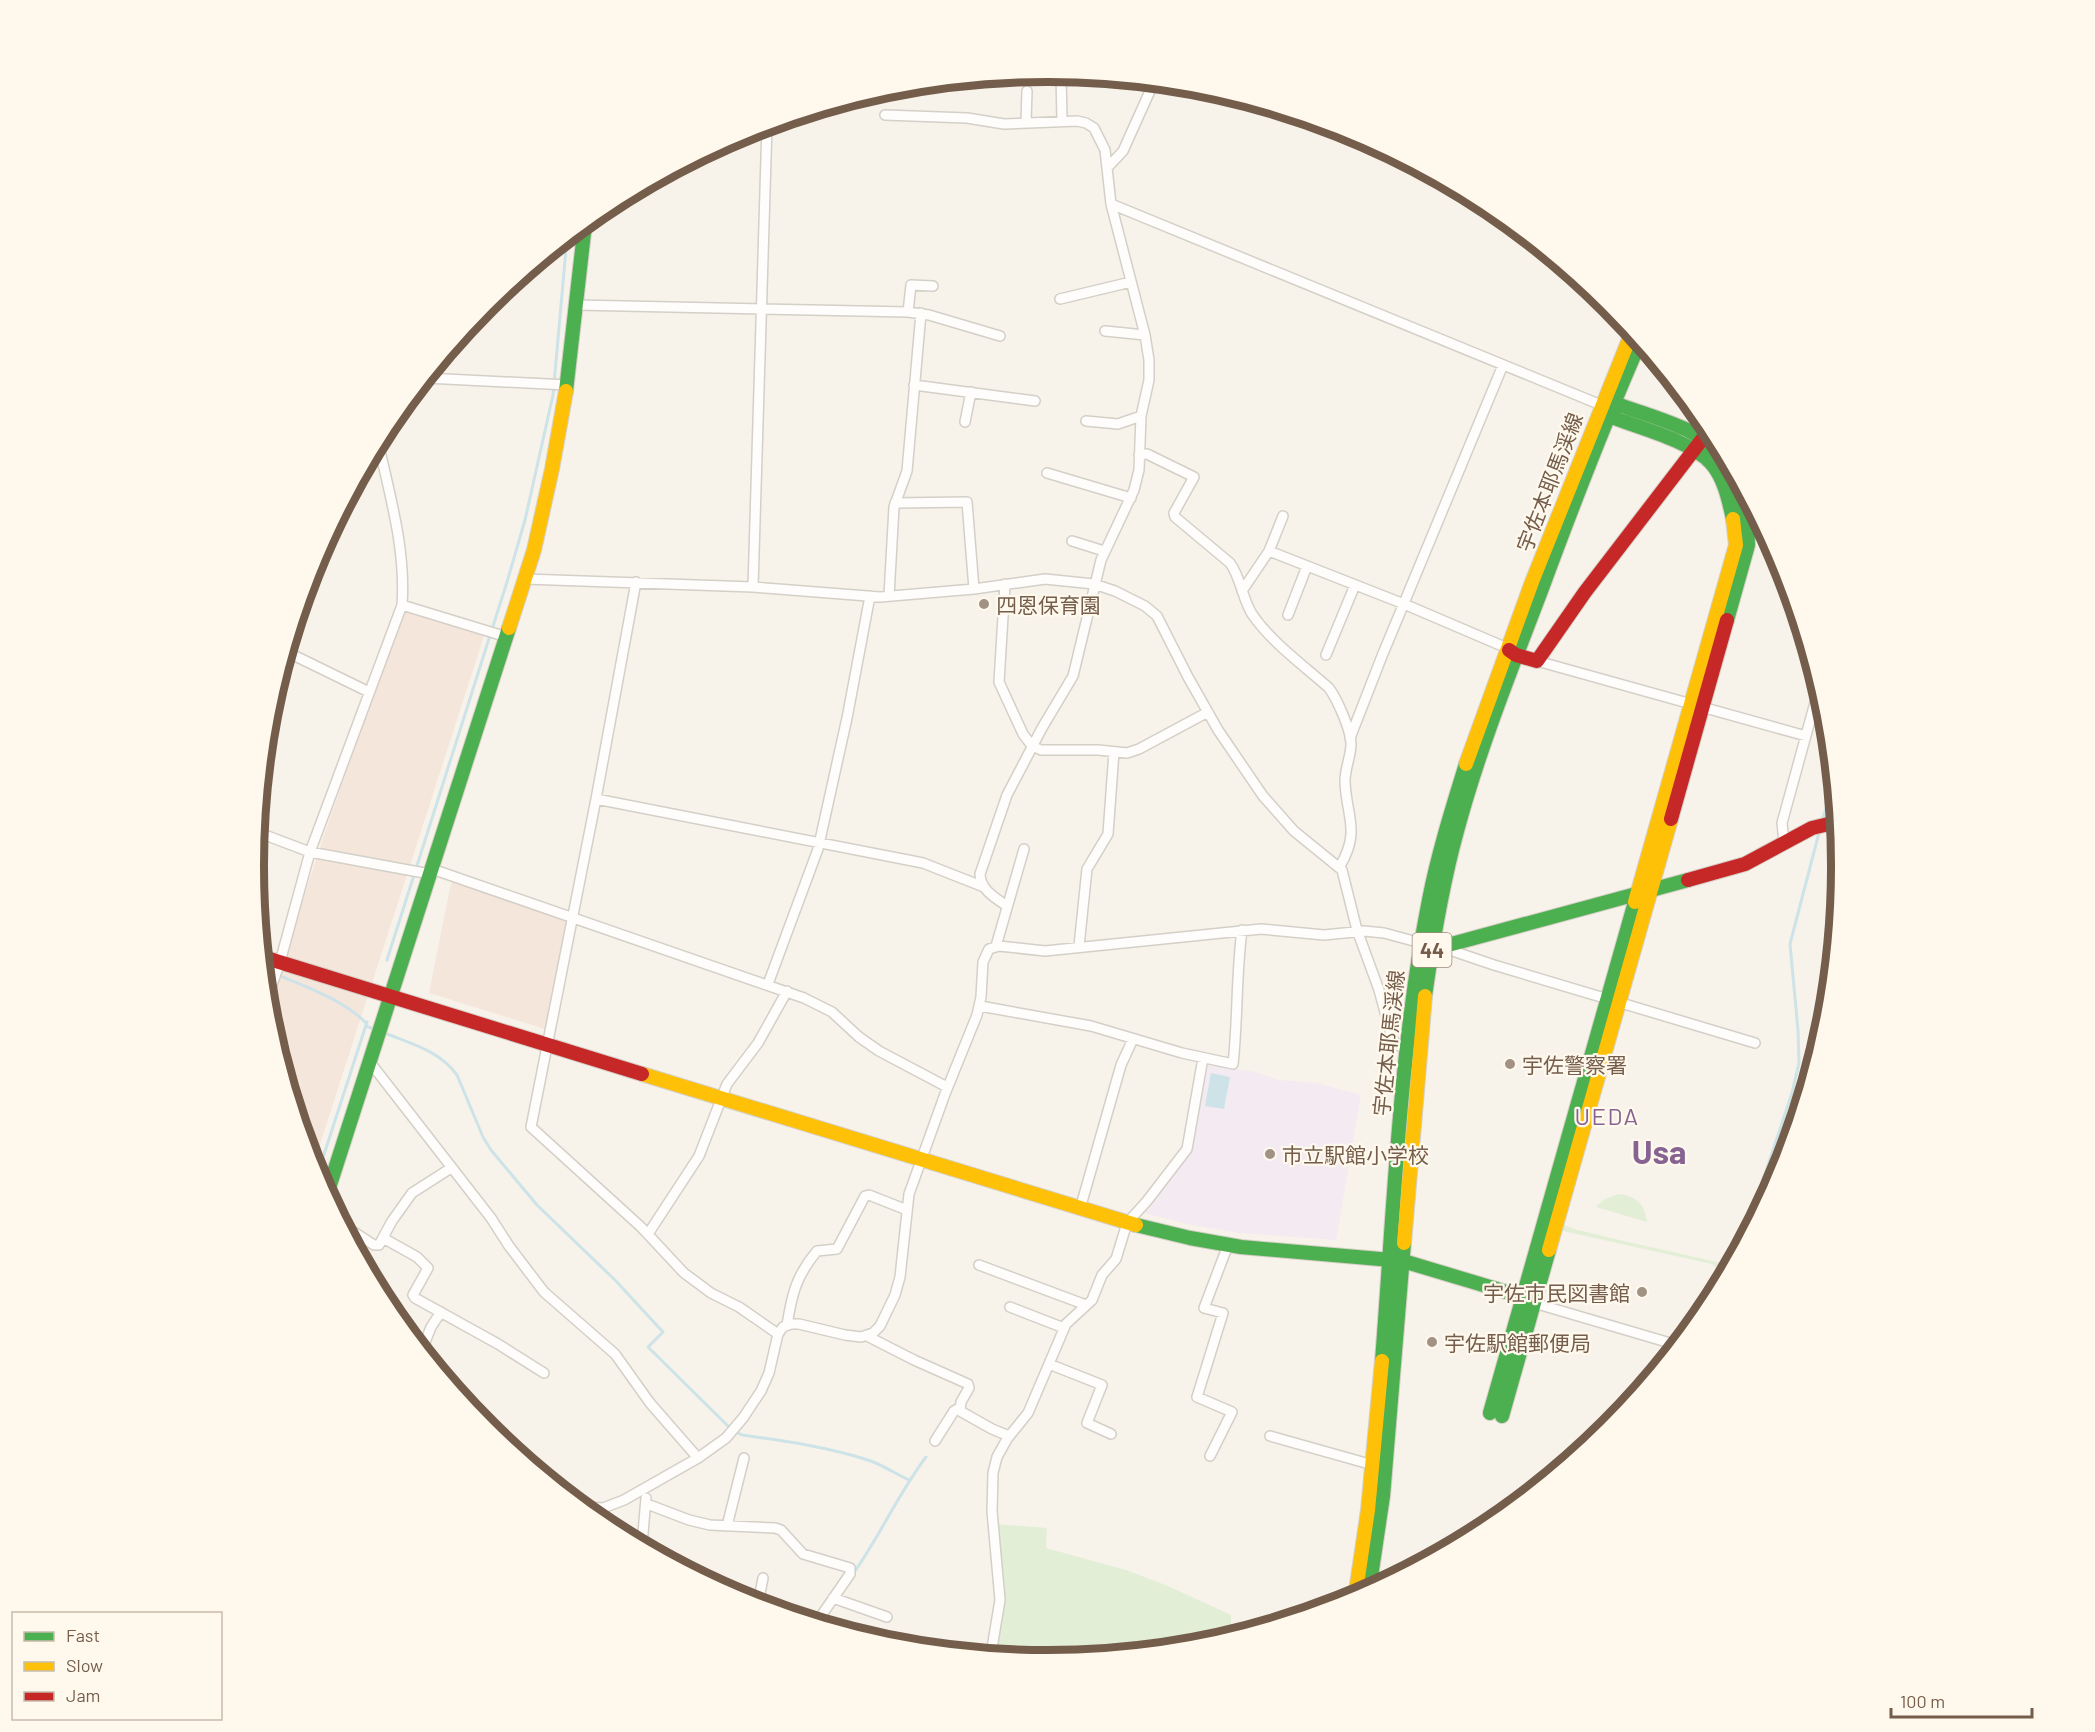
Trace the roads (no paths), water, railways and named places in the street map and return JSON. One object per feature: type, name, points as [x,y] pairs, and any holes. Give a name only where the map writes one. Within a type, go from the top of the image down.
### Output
[{"type":"street","points":[[1061,83],[1062,121]]},
{"type":"street","points":[[1107,168],[1123,151],[1151,89]]},
{"type":"street","points":[[1026,122],[1027,90]]},
{"type":"street","points":[[885,115],[967,118],[1004,124],[1082,122],[1094,128],[1105,150],[1111,204],[1145,335],[1149,360],[1149,380],[1141,416],[1139,470],[1131,498],[1104,551],[1094,584],[1075,670],[1007,795],[980,873],[980,880],[984,887]]},
{"type":"street","points":[[753,587],[767,135]]},
{"type":"street","points":[[1111,204],[1606,407],[1614,418],[1702,440]]},
{"type":"street","points":[[331,1182],[507,637],[546,504],[562,385],[577,305],[584,235]]},
{"type":"street","points":[[1060,299],[1131,282]]},
{"type":"street","points":[[908,312],[911,285],[933,286]]},
{"type":"street","points":[[577,305],[908,312],[921,313],[1000,336]]},
{"type":"street","points":[[889,596],[895,503],[907,471],[921,313]]},
{"type":"street","points":[[1105,331],[1145,335]]},
{"type":"street","name":"宇佐本耶馬渓線","points":[[1357,1585],[1366,1532],[1431,945],[1433,878],[1448,818],[1467,758],[1511,652],[1606,407],[1629,341]]},
{"type":"street","name":"宇佐本耶馬渓線","points":[[1606,407],[1637,349]]},
{"type":"street","points":[[1350,738],[1503,365]]},
{"type":"street","points":[[435,378],[562,385]]},
{"type":"street","points":[[914,385],[1035,401]]},
{"type":"street","points":[[965,422],[971,392]]},
{"type":"street","points":[[1086,421],[1118,424],[1141,416]]},
{"type":"street","points":[[1537,661],[1585,592],[1702,440]]},
{"type":"street","points":[[1496,1414],[1531,1300],[1698,705],[1733,558],[1736,538],[1734,519],[1720,478],[1708,460],[1702,440]]},
{"type":"street","points":[[1139,455],[1147,454],[1194,477],[1174,516],[1230,563],[1247,604],[1258,622],[1331,692],[1337,701],[1350,738],[1351,748],[1345,780],[1352,835],[1348,852],[1340,867]]},
{"type":"street","points":[[273,982],[310,852],[402,605],[402,557],[381,455]]},
{"type":"street","points":[[1047,473],[1131,498]]},
{"type":"street","points":[[895,503],[967,502],[974,589]]},
{"type":"street","points":[[1242,591],[1269,551],[1283,516]]},
{"type":"street","points":[[1072,541],[1104,551]]},
{"type":"street","points":[[1269,551],[1404,604],[1511,652],[1537,661],[1806,736]]},
{"type":"street","points":[[1288,615],[1307,566]]},
{"type":"street","points":[[525,579],[753,587],[870,597],[974,589],[1045,579],[1094,584],[1145,606],[1157,616],[1208,712],[1263,796],[1294,831],[1340,867],[1346,878],[1357,930],[1382,1001],[1392,1038],[1396,1044],[1407,1050]]},
{"type":"street","points":[[636,582],[549,1044],[531,1127],[648,1234],[679,1268],[704,1288],[739,1307],[778,1334]]},
{"type":"street","points":[[1005,584],[999,682],[1019,729],[1032,746],[1041,750],[1098,750],[1127,753],[1135,751],[1208,712]]},
{"type":"street","points":[[1326,655],[1355,585]]},
{"type":"street","points":[[768,984],[820,842],[870,597]]},
{"type":"street","points":[[402,605],[507,637]]},
{"type":"street","points":[[294,654],[369,692]]},
{"type":"street","points":[[1784,843],[1782,823],[1814,706]]},
{"type":"street","points":[[1079,946],[1087,869],[1108,834],[1114,752]]},
{"type":"street","points":[[596,799],[922,863],[984,887],[1007,906]]},
{"type":"street","points":[[1431,945],[1645,892],[1745,864],[1808,829],[1829,823]]},
{"type":"street","points":[[265,835],[310,852],[431,872],[787,991],[826,1008],[871,1046],[947,1087]]},
{"type":"street","points":[[996,946],[1024,849]]},
{"type":"street","points":[[980,1006],[1091,1026],[1203,1058],[1233,1064],[1237,1032],[1236,994],[1242,930]]},
{"type":"street","points":[[867,1336],[880,1326],[895,1295],[911,1190],[947,1087],[980,1006],[984,956],[989,949],[996,946],[1039,951],[1242,930],[1324,935],[1357,930],[1384,933],[1431,945],[1755,1043]]},
{"type":"street","name":"宇佐本耶馬渓線","points":[[1371,1579],[1383,1496],[1407,1050],[1431,945]]},
{"type":"street","points":[[270,959],[1127,1223],[1228,1245],[1397,1261],[1669,1343]]},
{"type":"street","points":[[648,1234],[699,1156],[726,1084],[758,1043],[787,991]]},
{"type":"street","points":[[1080,1209],[1121,1065],[1133,1039]]},
{"type":"street","points":[[992,1648],[1000,1600],[992,1511],[993,1473],[997,1457],[1028,1413],[1068,1321],[1092,1300],[1102,1275],[1116,1259],[1127,1223],[1155,1192],[1187,1149],[1203,1058]]},
{"type":"street","points":[[369,1061],[496,1224],[509,1246],[544,1292],[615,1354],[650,1403],[698,1458]]},
{"type":"street","points":[[356,1233],[377,1246],[412,1193],[452,1168]]},
{"type":"street","points":[[787,1325],[793,1290],[798,1278],[817,1251],[837,1249],[864,1196],[869,1195],[907,1210]]},
{"type":"street","points":[[383,1238],[409,1251],[427,1266],[428,1272],[413,1296],[514,1353],[544,1373]]},
{"type":"street","points":[[1210,1455],[1232,1412],[1197,1397],[1223,1313],[1204,1308],[1228,1245]]},
{"type":"street","points":[[979,1265],[1086,1305]]},
{"type":"street","points":[[1010,1307],[1064,1328]]},
{"type":"street","points":[[425,1342],[431,1327],[441,1312]]},
{"type":"street","points":[[599,1508],[608,1507],[643,1491],[726,1438],[756,1399],[769,1373],[778,1334],[787,1325],[799,1324],[845,1335],[867,1336],[968,1384],[969,1388],[959,1408],[954,1411],[935,1441]]},
{"type":"street","points":[[1049,1364],[1102,1385],[1087,1423],[1111,1434]]},
{"type":"street","points":[[959,1408],[962,1413],[982,1424],[1010,1436]]},
{"type":"street","points":[[1270,1436],[1373,1465]]},
{"type":"street","points":[[727,1526],[744,1458]]},
{"type":"street","points":[[643,1491],[647,1504],[643,1537]]},
{"type":"street","points":[[647,1504],[701,1523],[778,1529],[803,1554],[850,1568],[850,1574],[821,1616]]},
{"type":"street","points":[[760,1594],[763,1578]]},
{"type":"street","points":[[833,1598],[887,1617]]},
{"type":"waterway","points":[[387,960],[525,520],[553,395],[566,248]]},
{"type":"waterway","points":[[1822,820],[1828,803]]},
{"type":"waterway","points":[[1758,1195],[1792,1093],[1799,1063],[1790,944],[1820,829]]},
{"type":"waterway","points":[[272,972],[332,999],[366,1023]]},
{"type":"waterway","points":[[322,1161],[367,1022]]},
{"type":"waterway","points":[[366,1026],[376,1030]]},
{"type":"waterway","points":[[382,1032],[423,1048],[450,1066],[457,1075],[483,1137],[491,1150],[537,1205],[616,1281],[663,1332],[648,1347],[730,1428]]},
{"type":"waterway","points":[[736,1432],[855,1456],[876,1463],[909,1480]]},
{"type":"waterway","points":[[853,1574],[926,1457]]},
{"type":"place","name":"四恩保育園","points":[[984,604]]},
{"type":"place","name":"宇佐警察署","points":[[1510,1064]]},
{"type":"place","name":"市立駅館小学校","points":[[1270,1154]]},
{"type":"place","name":"宇佐市民図書館","points":[[1642,1292]]},
{"type":"place","name":"宇佐駅館郵便局","points":[[1432,1342]]},
{"type":"district","name":"UEDA","points":[[1607,1115]]},
{"type":"district","name":"Usa","points":[[1659,1151]]}]
